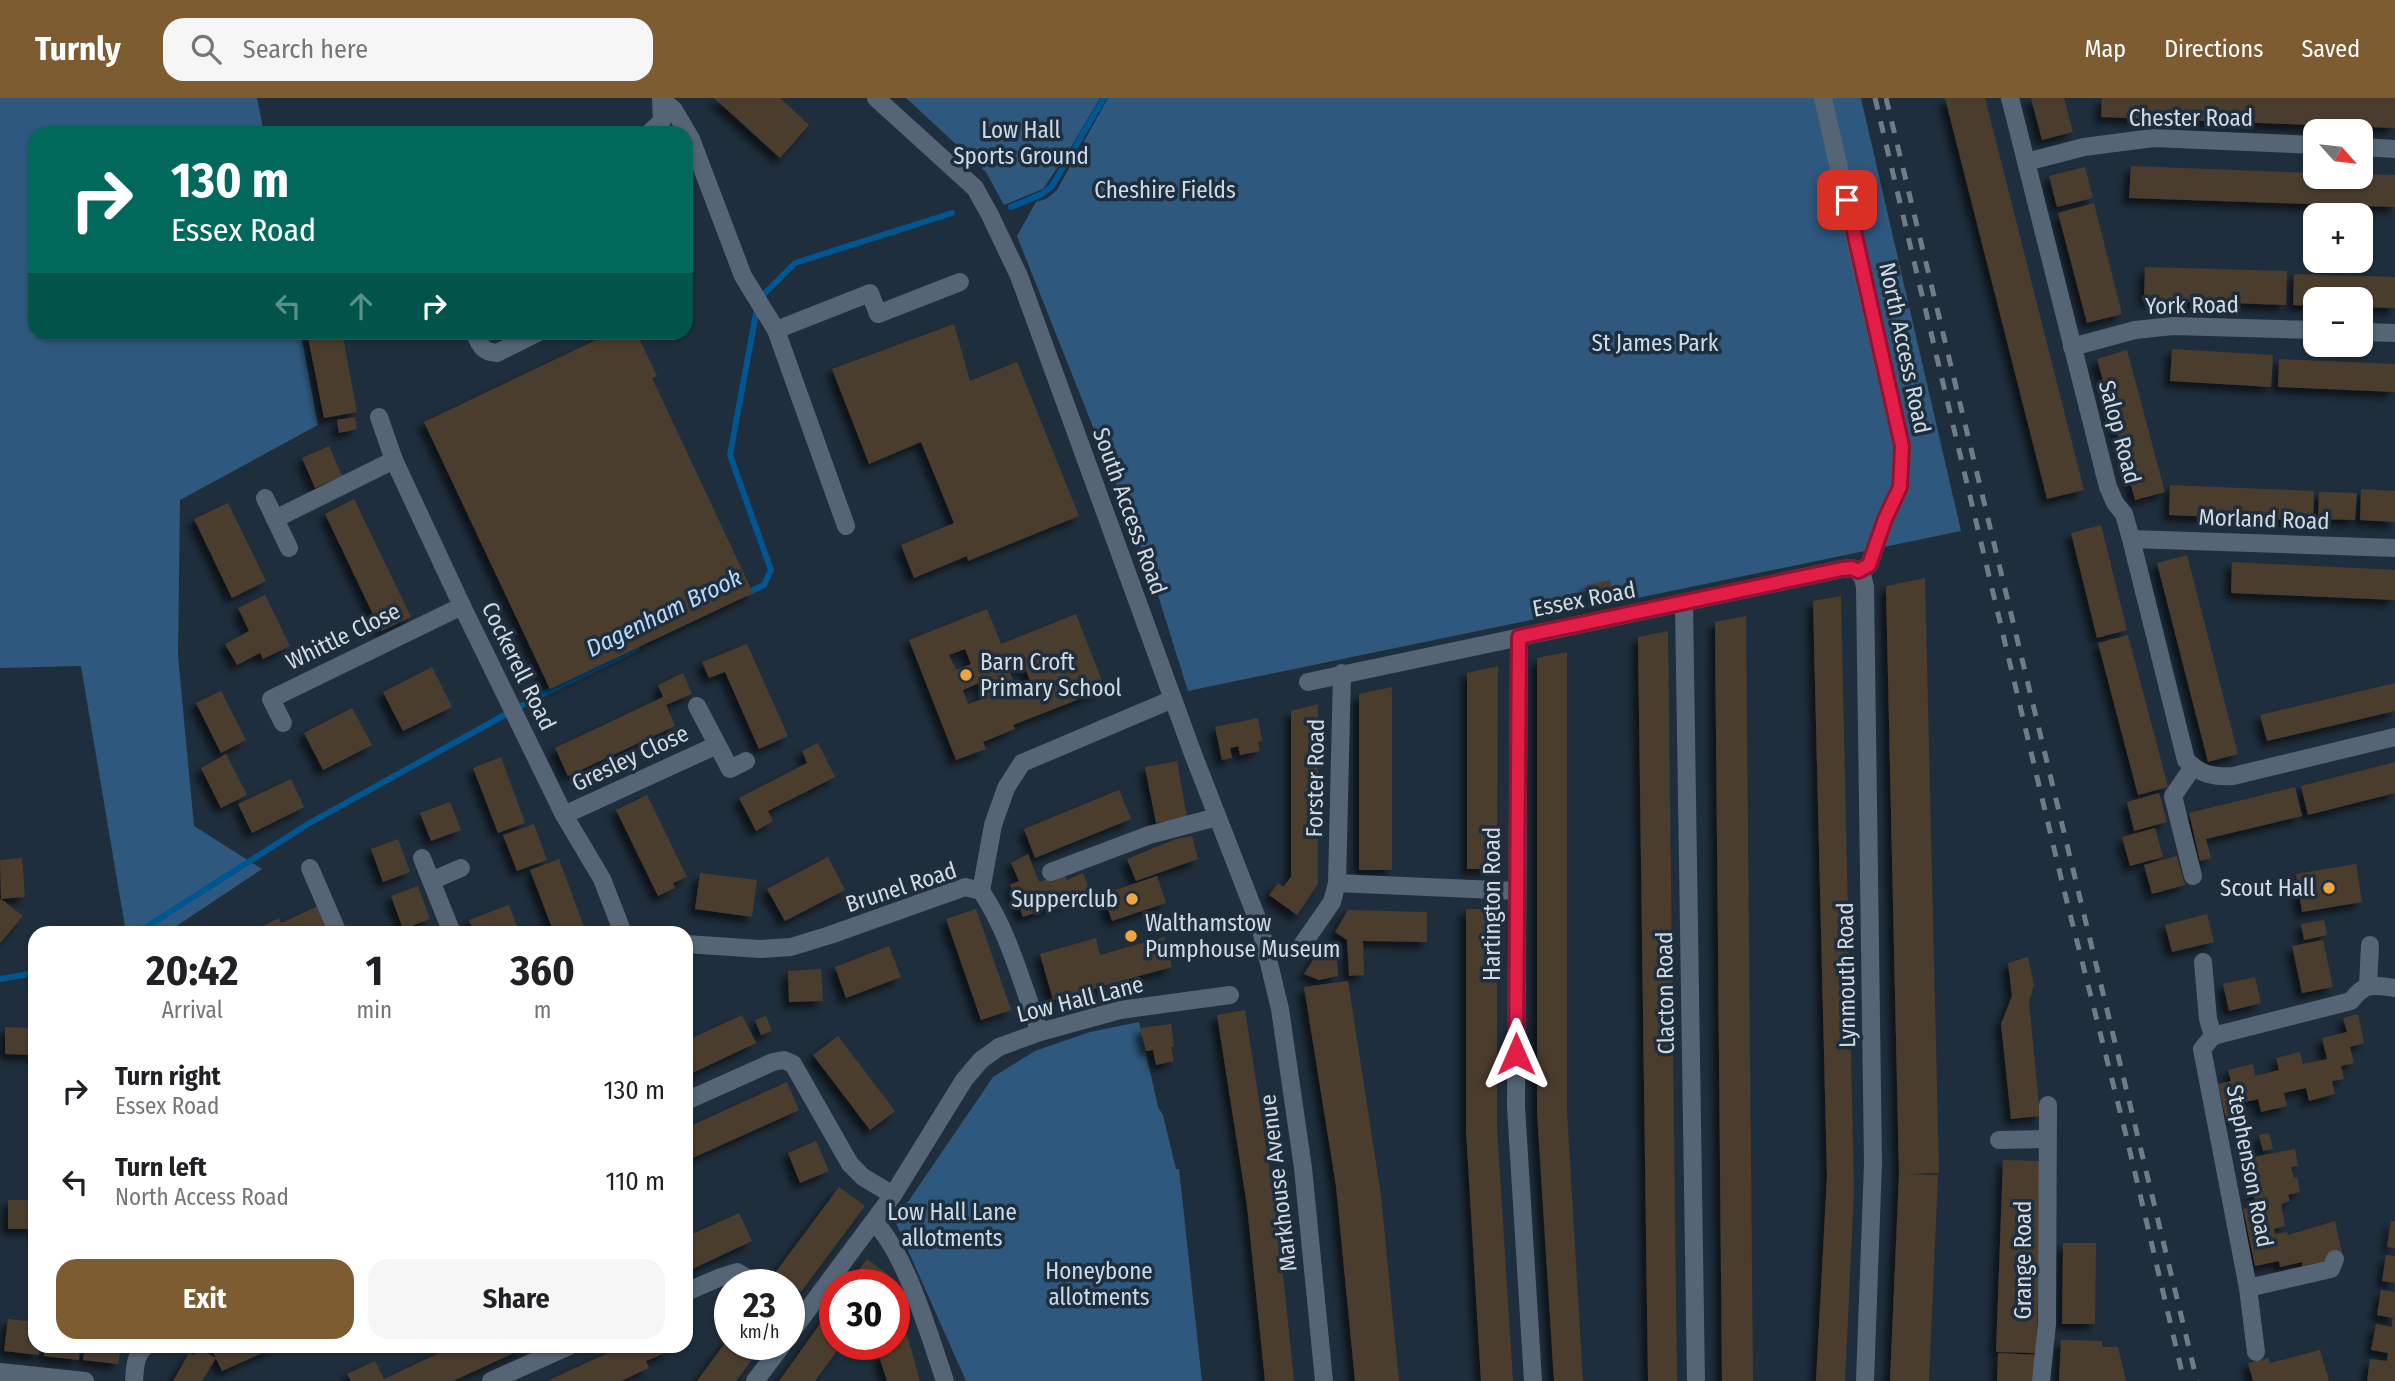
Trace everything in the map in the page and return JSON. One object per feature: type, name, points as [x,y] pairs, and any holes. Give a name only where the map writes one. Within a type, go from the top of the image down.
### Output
[{"type":"street","points":[[657,126],[662,121],[661,98]]},
{"type":"street","points":[[661,98],[674,110],[683,126]]},
{"type":"street","name":"South Access Road","points":[[876,98],[975,188],[1019,276],[1173,699],[1261,926],[1273,981]]},
{"type":"street","name":"North Access Road","points":[[1824,98],[1902,446],[1900,487],[1863,568]]},
{"type":"street","name":"Salop Road","points":[[2010,98],[2108,487],[2115,503],[2124,514],[2186,760],[2195,769]]},
{"type":"street","name":"Chester Road","points":[[2026,162],[2084,147],[2153,138],[2303,144]]},
{"type":"street","points":[[693,144],[739,266],[776,330],[846,526]]},
{"type":"street","points":[[2373,148],[2395,149]]},
{"type":"street","points":[[776,330],[870,293],[878,314],[960,282]]},
{"type":"street","name":"York Road","points":[[2072,347],[2135,330],[2174,326],[2303,330]]},
{"type":"street","points":[[2373,332],[2395,333]]},
{"type":"street","points":[[478,340],[482,349],[489,353],[497,353],[523,340]]},
{"type":"street","name":"Cockerell Road","points":[[379,417],[394,460],[462,606],[564,815],[601,879],[620,926]]},
{"type":"street","points":[[275,519],[394,460]]},
{"type":"street","points":[[265,498],[289,548]]},
{"type":"street","name":"Morland Road","points":[[2131,540],[2395,548]]},
{"type":"street","name":"Essex Road","points":[[1308,682],[1842,569],[1863,568]]},
{"type":"street","name":"Lynmouth Road","points":[[1863,568],[1873,1163],[1865,1381]]},
{"type":"street","name":"Clacton Road","points":[[1684,604],[1696,1381]]},
{"type":"street","name":"Whittle Close","points":[[283,723],[271,699],[462,606]]},
{"type":"street","name":"Hartington Road","points":[[1519,637],[1516,1107],[1533,1381]]},
{"type":"street","name":"Forster Road","points":[[1302,945],[1332,902],[1337,883],[1342,673]]},
{"type":"street","points":[[981,891],[993,825],[1006,788],[1021,762],[1173,699]]},
{"type":"street","name":"Gresley Close","points":[[697,706],[730,769],[746,761]]},
{"type":"street","points":[[2193,876],[2173,796],[2195,769],[2214,776],[2233,776],[2395,737]]},
{"type":"street","name":"Gresley Close","points":[[564,815],[717,744]]},
{"type":"street","points":[[1051,872],[1149,835],[1217,817]]},
{"type":"street","points":[[422,858],[449,926]]},
{"type":"street","points":[[310,868],[335,926]]},
{"type":"street","points":[[431,881],[461,868]]},
{"type":"street","points":[[1337,883],[1517,891]]},
{"type":"street","name":"Brunel Road","points":[[693,944],[760,949],[791,947],[830,936],[965,887],[981,891],[1003,934],[1040,1032]]},
{"type":"street","points":[[2368,985],[2370,945]]},
{"type":"street","name":"Stephenson Road","points":[[2203,962],[2208,1018],[2213,1036],[2203,1049],[2248,1288],[2256,1352]]},
{"type":"street","name":"Markhouse Avenue","points":[[1273,981],[1280,1009],[1303,1168],[1324,1381]]},
{"type":"street","points":[[2213,1036],[2343,1004],[2351,1001],[2358,991],[2368,985],[2395,988]]},
{"type":"street","name":"Low Hall Lane","points":[[805,1302],[874,1222],[964,1080],[981,1060],[999,1047],[1040,1032],[1119,1010],[1230,995]]},
{"type":"street","points":[[693,1098],[773,1062],[784,1060],[793,1064],[850,1164],[863,1177],[893,1195]]},
{"type":"street","name":"Grange Road","points":[[2041,1381],[2048,1324],[2048,1105]]},
{"type":"street","points":[[1999,1140],[2047,1139]]},
{"type":"street","points":[[874,1222],[894,1251],[917,1302],[945,1381]]},
{"type":"street","points":[[2248,1288],[2331,1269],[2335,1259]]},
{"type":"street","points":[[693,1289],[714,1280]]},
{"type":"street","points":[[134,1381],[136,1360],[140,1353]]},
{"type":"street","points":[[491,1381],[553,1353]]},
{"type":"street","points":[[755,1381],[771,1360]]},
{"type":"street","points":[[0,1372],[85,1381]]},
{"type":"green space","points":[[0,98],[257,98],[263,126],[28,126],[28,340],[302,340],[318,425],[180,500],[178,656],[194,826],[262,869],[176,926],[125,926],[81,666],[0,668]]},
{"type":"green space","name":"Low Hall Sports Ground","points":[[906,98],[1100,98],[1043,189],[1004,205],[986,172]]},
{"type":"green space","name":"St James Park","points":[[1108,98],[1861,98],[1961,531],[1188,691],[1151,573],[1017,236],[1036,202],[1046,199],[1057,190]]},
{"type":"green space","name":"Honeybone allotments","points":[[1139,1022],[1158,1107],[1163,1115],[1176,1169],[1179,1169],[1202,1381],[966,1381],[895,1221],[993,1077],[1035,1051],[1090,1032]]},
{"type":"building","points":[[714,98],[780,98],[809,125],[780,158]]},
{"type":"building","points":[[1945,98],[1985,98],[2084,490],[2047,499]]},
{"type":"building","points":[[2031,98],[2064,98],[2073,132],[2042,140]]},
{"type":"building","points":[[2102,98],[2395,98],[2395,128],[2373,127],[2373,119],[2303,119],[2303,125],[2101,117]]},
{"type":"building","points":[[2131,166],[2303,173],[2303,189],[2373,189],[2373,174],[2395,175],[2395,207],[2373,206],[2373,203],[2303,204],[2129,198]]},
{"type":"building","points":[[2085,167],[2093,198],[2057,207],[2049,176]]},
{"type":"building","points":[[2094,203],[2122,314],[2087,323],[2058,213]]},
{"type":"building","points":[[2145,267],[2287,271],[2286,305],[2144,300]]},
{"type":"building","points":[[2294,274],[2395,277],[2395,308],[2373,307],[2373,287],[2303,287],[2303,305],[2293,305]]},
{"type":"building","points":[[954,324],[970,381],[1017,362],[1079,516],[968,561],[967,556],[914,578],[901,545],[954,523],[921,442],[869,464],[832,369]]},
{"type":"building","points":[[309,340],[344,340],[357,412],[324,418]]},
{"type":"building","points":[[596,340],[640,340],[657,376],[652,378],[753,593],[550,689],[424,422]]},
{"type":"building","points":[[2172,349],[2273,355],[2271,387],[2170,381]]},
{"type":"building","points":[[2127,350],[2165,492],[2135,500],[2097,359]]},
{"type":"building","points":[[2279,359],[2395,364],[2395,392],[2278,387]]},
{"type":"building","points":[[355,417],[357,429],[339,433],[337,420]]},
{"type":"building","points":[[329,446],[342,476],[315,488],[302,458]]},
{"type":"building","points":[[2170,485],[2314,491],[2313,521],[2169,515]]},
{"type":"building","points":[[2361,489],[2395,491],[2395,522],[2360,520]]},
{"type":"building","points":[[2319,492],[2357,493],[2355,520],[2318,519]]},
{"type":"building","points":[[354,499],[411,617],[381,631],[325,514]]},
{"type":"building","points":[[228,503],[266,581],[232,598],[194,519]]},
{"type":"building","points":[[2101,525],[2127,630],[2097,638],[2071,533]]},
{"type":"building","points":[[2187,555],[2238,754],[2208,762],[2157,563]]},
{"type":"building","points":[[2232,562],[2395,570],[2395,600],[2231,593]]},
{"type":"building","points":[[1925,578],[1939,1173],[1907,1174],[1938,1175],[1929,1381],[1890,1381],[1899,1174],[1886,586]]},
{"type":"building","points":[[1610,580],[1613,596],[1589,602],[1585,586]]},
{"type":"building","points":[[265,595],[290,646],[263,659],[260,653],[237,665],[225,644],[249,631],[238,608]]},
{"type":"building","points":[[1841,596],[1854,1192],[1845,1381],[1816,1381],[1827,1176],[1813,601]]},
{"type":"building","points":[[987,609],[1001,644],[1076,614],[1105,689],[1013,725],[1015,729],[983,742],[986,749],[956,760],[909,640]],"holes":[[[965,649],[971,664],[956,670],[949,655]],[[1025,667],[1030,681],[1015,687],[1010,672]],[[979,683],[985,698],[968,704],[963,690]]]},
{"type":"building","points":[[1746,616],[1753,1381],[1722,1381],[1715,622]]},
{"type":"building","points":[[1668,631],[1677,1381],[1648,1381],[1638,637]]},
{"type":"building","points":[[2128,635],[2168,787],[2138,795],[2098,643]]},
{"type":"building","points":[[747,644],[788,736],[759,749],[725,672],[709,678],[702,662]]},
{"type":"building","points":[[1567,652],[1567,1112],[1583,1381],[1554,1381],[1537,1112],[1537,658]]},
{"type":"building","points":[[1498,666],[1497,869],[1467,869],[1467,673]]},
{"type":"building","points":[[432,667],[452,707],[403,731],[383,692]]},
{"type":"building","points":[[683,673],[692,694],[666,705],[675,726],[568,776],[555,748],[663,697],[658,685]]},
{"type":"building","points":[[2395,683],[2395,711],[2267,741],[2260,715]]},
{"type":"building","points":[[1392,687],[1392,870],[1359,870],[1359,694]]},
{"type":"building","points":[[221,691],[246,740],[221,753],[196,703]]},
{"type":"building","points":[[1318,704],[1318,884],[1297,915],[1269,895],[1278,883],[1283,887],[1291,877],[1291,711]]},
{"type":"building","points":[[352,708],[372,745],[323,770],[304,733]]},
{"type":"building","points":[[1258,718],[1262,741],[1258,742],[1260,751],[1240,755],[1238,746],[1230,748],[1232,758],[1222,760],[1215,727]]},
{"type":"building","points":[[818,743],[835,777],[768,811],[773,821],[756,831],[739,798],[807,763],[802,751]]},
{"type":"building","points":[[226,754],[247,795],[221,808],[201,768]]},
{"type":"building","points":[[501,757],[525,823],[498,833],[473,768]]},
{"type":"building","points":[[1177,761],[1187,817],[1156,823],[1145,767]]},
{"type":"building","points":[[2395,762],[2395,793],[2308,815],[2301,786]]},
{"type":"building","points":[[291,779],[304,807],[252,833],[238,804]]},
{"type":"building","points":[[2295,787],[2302,816],[2206,839],[2211,858],[2200,861],[2189,813]]},
{"type":"building","points":[[1119,790],[1131,819],[1035,858],[1024,829]]},
{"type":"building","points":[[2159,793],[2167,822],[2134,831],[2127,802]]},
{"type":"building","points":[[647,795],[687,877],[673,883],[675,888],[658,896],[616,810]]},
{"type":"building","points":[[450,802],[461,830],[431,841],[420,813]]},
{"type":"building","points":[[534,824],[547,860],[517,871],[503,835]]},
{"type":"building","points":[[2155,828],[2163,857],[2130,866],[2122,837]]},
{"type":"building","points":[[1192,836],[1198,859],[1136,881],[1127,859],[1176,839]]},
{"type":"building","points":[[398,839],[410,872],[383,882],[371,849]]},
{"type":"building","points":[[1028,854],[1039,882],[1050,878],[1052,882],[1065,876],[1067,880],[1083,873],[1091,894],[1023,917],[1010,885],[1019,881],[1011,863]]},
{"type":"building","points":[[2177,856],[2185,885],[2152,894],[2144,865]]},
{"type":"building","points":[[828,857],[845,890],[785,921],[767,889]]},
{"type":"building","points":[[22,858],[25,897],[1,899],[0,860]]},
{"type":"building","points":[[559,859],[584,926],[551,926],[530,870]]},
{"type":"building","name":"Scout Hall","points":[[2356,864],[2362,902],[2302,912],[2296,874]]},
{"type":"building","points":[[700,873],[757,880],[752,917],[695,909]]},
{"type":"building","points":[[1157,876],[1166,903],[1112,921],[1103,894]]},
{"type":"building","points":[[418,886],[430,919],[411,926],[402,926],[391,896]]},
{"type":"building","points":[[0,900],[23,916],[0,943]]},
{"type":"building","points":[[509,905],[517,926],[471,926],[469,920]]},
{"type":"building","points":[[318,906],[327,926],[262,926],[279,918],[281,923]]},
{"type":"building","points":[[976,909],[1011,1010],[981,1020],[946,919]]},
{"type":"building","points":[[1466,909],[1497,909],[1497,1127],[1513,1381],[1481,1381],[1466,1129]]},
{"type":"building","points":[[1348,910],[1427,912],[1427,942],[1363,941],[1364,975],[1349,976],[1347,940],[1335,932]]},
{"type":"building","points":[[2207,914],[2214,942],[2172,952],[2165,925]]},
{"type":"building","points":[[2324,920],[2327,935],[2304,940],[2301,924]]},
{"type":"building","points":[[1164,937],[1172,967],[1053,1000],[1040,954],[1096,938],[1100,955]]},
{"type":"building","points":[[2323,940],[2333,987],[2302,993],[2292,946]]},
{"type":"building","points":[[889,946],[901,977],[846,998],[835,967]]},
{"type":"building","points":[[1320,949],[1337,961],[1338,976],[1319,980],[1304,974]]},
{"type":"building","points":[[2028,957],[2034,985],[2029,1002],[2040,1116],[2011,1119],[2001,1024],[2012,996],[2008,963]]},
{"type":"building","points":[[821,969],[823,1001],[789,1002],[788,971]]},
{"type":"building","points":[[2255,977],[2261,1003],[2229,1011],[2223,984]]},
{"type":"building","points":[[1348,981],[1381,1196],[1399,1381],[1355,1381],[1336,1186],[1304,987]]},
{"type":"building","points":[[1245,1010],[1277,1217],[1294,1381],[1265,1381],[1247,1206],[1217,1015]]},
{"type":"building","points":[[2358,1014],[2364,1043],[2350,1047],[2354,1063],[2341,1066],[2344,1079],[2332,1081],[2335,1094],[2309,1101],[2306,1088],[2284,1093],[2287,1106],[2261,1112],[2258,1099],[2237,1104],[2240,1117],[2226,1120],[2218,1084],[2231,1081],[2228,1070],[2253,1064],[2255,1076],[2279,1070],[2276,1058],[2300,1052],[2303,1064],[2327,1059],[2322,1038],[2347,1032],[2343,1018]]},
{"type":"building","points":[[742,1015],[756,1043],[693,1073],[693,1038]]},
{"type":"building","points":[[766,1016],[772,1031],[761,1035],[755,1020]]},
{"type":"building","points":[[1171,1024],[1174,1061],[1156,1065],[1153,1050],[1146,1051],[1140,1028]]},
{"type":"building","points":[[5,1027],[28,1028],[28,1055],[5,1054]]},
{"type":"building","points":[[838,1036],[895,1111],[870,1130],[813,1055]]},
{"type":"building","points":[[787,1082],[799,1110],[693,1158],[693,1125]]},
{"type":"building","points":[[2269,1133],[2273,1149],[2263,1151],[2259,1135]]},
{"type":"building","points":[[816,1141],[829,1171],[800,1183],[788,1153]]},
{"type":"building","points":[[2295,1149],[2298,1166],[2291,1167],[2294,1178],[2297,1177],[2300,1192],[2288,1195],[2290,1201],[2281,1204],[2285,1226],[2274,1229],[2275,1234],[2287,1232],[2288,1235],[2335,1221],[2343,1257],[2302,1266],[2302,1262],[2280,1267],[2279,1261],[2255,1266],[2243,1209],[2256,1206],[2252,1187],[2260,1186],[2253,1157]]},
{"type":"building","points":[[2003,1160],[2043,1161],[2036,1353],[1996,1352]]},
{"type":"building","points":[[839,1187],[865,1206],[805,1287],[805,1269],[778,1269]]},
{"type":"building","points":[[8,1200],[28,1200],[28,1229],[8,1229]]},
{"type":"building","points":[[739,1213],[752,1241],[693,1269],[693,1234]]},
{"type":"building","points":[[2391,1221],[2395,1221],[2395,1248],[2387,1247]]},
{"type":"building","points":[[2063,1243],[2096,1243],[2095,1324],[2062,1324]]},
{"type":"building","points":[[2386,1255],[2395,1256],[2395,1283],[2382,1281]]},
{"type":"building","points":[[867,1259],[881,1269],[859,1269]]},
{"type":"building","points":[[2381,1290],[2395,1292],[2395,1381],[2367,1381],[2370,1359],[2387,1361],[2388,1353],[2371,1350],[2376,1324],[2392,1327],[2393,1318],[2377,1315]]},
{"type":"building","points":[[8,1319],[28,1321],[28,1353],[39,1355],[4,1351]]},
{"type":"building","points":[[819,1325],[819,1360],[830,1360],[815,1381],[779,1381],[794,1360],[805,1360],[805,1345]]},
{"type":"building","points":[[2061,1340],[2102,1341],[2102,1347],[2118,1347],[2126,1381],[2059,1381]]},
{"type":"building","points":[[910,1345],[920,1381],[887,1381],[880,1360],[910,1360]]},
{"type":"building","points":[[2320,1350],[2329,1381],[2253,1381],[2248,1363],[2269,1358],[2270,1363]]},
{"type":"building","points":[[44,1353],[80,1353],[79,1360],[44,1356]]},
{"type":"building","points":[[84,1353],[120,1353],[118,1364],[83,1360]]},
{"type":"building","points":[[189,1353],[207,1353],[216,1358],[202,1381],[173,1381]]},
{"type":"building","points":[[213,1353],[262,1353],[222,1371]]},
{"type":"building","points":[[439,1353],[514,1353],[453,1381],[351,1381],[347,1374],[375,1361],[384,1379]]},
{"type":"building","points":[[608,1353],[665,1353],[646,1361],[649,1368],[621,1381],[547,1381]]},
{"type":"building","points":[[1998,1353],[2036,1355],[2034,1381],[1997,1381]]},
{"type":"building","points":[[714,1358],[714,1360],[752,1360],[736,1381],[697,1381]]},
{"type":"waterway","name":"Dagenham Brook","points":[[1011,207],[1042,194],[1052,186],[1104,98]]},
{"type":"waterway","name":"Dagenham Brook","points":[[760,298],[795,263],[952,213]]},
{"type":"waterway","name":"Dagenham Brook","points":[[747,593],[764,585],[771,570],[730,455],[757,308]]},
{"type":"waterway","name":"Dagenham Brook","points":[[148,926],[308,824],[537,697],[637,648]]},
{"type":"waterway","name":"Dagenham Brook","points":[[0,979],[28,974]]},
{"type":"railway","points":[[1875,98],[2184,1381]]},
{"type":"railway","points":[[1886,98],[2197,1381]]},
{"type":"place","name":"Barn Croft Primary School","points":[[966,675]]},
{"type":"place","name":"Scout Hall","points":[[2329,888]]},
{"type":"place","name":"Supperclub","points":[[1132,899]]},
{"type":"place","name":"Walthamstow Pumphouse Museum","points":[[1131,936]]},
{"type":"route","points":[[1516,1054],[1519,637],[1842,569],[1852,568],[1858,571],[1869,565],[1885,519],[1900,487],[1902,446],[1847,200]]},
{"type":"park label","name":"Cheshire Fields","points":[[1165,190]]},
{"type":"park label","name":"Low Hall Lane allotments","points":[[952,1225]]}]
